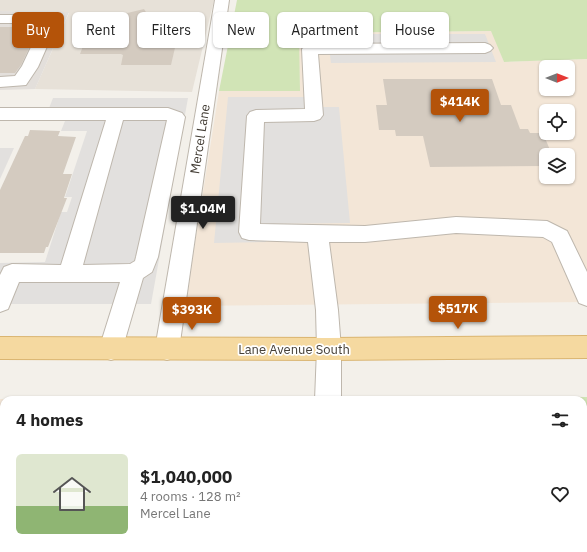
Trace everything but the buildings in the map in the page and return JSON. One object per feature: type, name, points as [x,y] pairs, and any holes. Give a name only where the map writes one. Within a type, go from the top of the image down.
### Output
[{"type":"main road","name":"Lane Avenue South","points":[[0,348],[329,349],[587,347]]},
{"type":"street","name":"Mercel Lane","points":[[167,349],[222,0]]},
{"type":"street","points":[[0,19],[43,19],[49,26],[30,67],[20,81],[0,82]]},
{"type":"street","points":[[485,48],[310,49],[314,116],[256,116],[249,232],[365,234],[456,225],[547,229],[560,237],[587,296]]},
{"type":"street","points":[[0,114],[168,114],[176,117],[144,266],[134,273],[12,273],[0,302]]},
{"type":"street","points":[[69,274],[116,114]]},
{"type":"street","points":[[318,234],[329,349],[328,396]]},
{"type":"street","points":[[111,349],[134,273]]},
{"type":"shaded area","points":[[0,0],[214,0],[205,38],[205,12],[137,12],[137,48],[203,48],[192,92],[35,89],[53,48],[64,48],[64,24],[69,13],[0,11]]},
{"type":"shaded area","points":[[0,11],[69,12],[64,23],[64,12],[12,12],[12,48],[53,48],[35,89],[0,90]]},
{"type":"shaded area","points":[[449,31],[492,31],[504,62],[539,61],[539,96],[575,96],[575,60],[559,60],[587,59],[587,302],[185,306],[219,91],[300,91],[299,48],[373,48],[373,32],[381,32],[381,48],[449,48]]},
{"type":"shaded area","points":[[373,34],[381,34],[381,48],[449,48],[449,34],[485,34],[496,62],[331,63],[330,55],[315,55],[315,48],[373,48]]},
{"type":"shaded area","points":[[228,97],[322,97],[323,107],[339,107],[350,223],[266,224],[266,242],[214,243]]},
{"type":"shaded area","points":[[53,98],[188,98],[151,304],[0,304],[0,263],[45,262],[61,212],[67,212],[72,197],[65,197],[87,131],[61,131],[65,121],[44,121]]},
{"type":"shaded area","points":[[0,148],[14,148],[0,179]]},
{"type":"green space","points":[[237,0],[587,0],[587,59],[504,62],[491,31],[449,31],[449,12],[381,12],[381,32],[373,32],[373,12],[277,12],[277,48],[299,48],[300,91],[219,91],[228,48],[269,48],[269,12],[235,12]]}]
